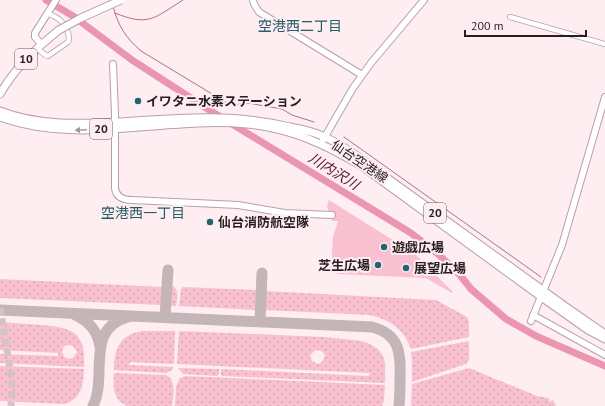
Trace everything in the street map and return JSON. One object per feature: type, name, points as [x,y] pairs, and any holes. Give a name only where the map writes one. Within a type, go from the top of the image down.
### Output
[{"type":"main road","name":"10","points":[[0,94],[14,73],[39,46],[59,30],[81,18],[121,0]]},
{"type":"main road","name":"仙台空港線","points":[[0,111],[34,120],[54,123],[115,125],[236,123],[261,126],[323,140]]},
{"type":"main road","name":"仙台空港線","points":[[0,117],[34,127],[56,130],[196,118],[252,119],[307,131],[323,140],[350,151],[368,163],[383,176],[588,330],[605,339]]},
{"type":"main road","name":"仙台空港線","points":[[541,294],[605,334]]},
{"type":"street","points":[[253,0],[259,12],[362,75]]},
{"type":"street","points":[[323,140],[362,75],[424,0]]},
{"type":"street","points":[[48,13],[62,22],[70,36],[70,39],[48,56],[45,55],[39,46],[35,33],[55,2]]},
{"type":"street","points":[[510,17],[605,44]]},
{"type":"street","points":[[112,64],[115,125],[115,188],[117,194],[122,199],[243,205],[285,213],[332,215]]},
{"type":"street","points":[[605,97],[562,246],[532,318],[605,355]]},
{"type":"shaded area","points":[[329,200],[415,254],[453,292],[452,293],[426,278],[339,274],[331,271],[333,237],[338,221],[332,221],[333,212],[328,210],[327,206]]},
{"type":"shaded area","points":[[0,279],[162,287],[161,305],[0,298]]},
{"type":"shaded area","points":[[172,286],[175,287],[177,292],[176,306],[171,306]]},
{"type":"shaded area","points":[[183,287],[257,290],[256,310],[179,306],[181,289]]},
{"type":"shaded area","points":[[265,291],[436,300],[467,317],[469,322],[469,337],[411,349],[404,336],[395,326],[383,319],[369,315],[264,310]]},
{"type":"shaded area","points":[[0,322],[61,328],[69,330],[79,339],[84,355],[84,367],[0,363],[0,354],[58,356],[58,353],[0,350]],"holes":[[[64,346],[73,346],[77,352],[73,358],[69,359],[64,357],[62,351]]]},
{"type":"shaded area","points":[[143,331],[175,331],[174,364],[130,362],[129,365],[174,367],[172,370],[166,373],[114,370],[115,355],[120,344],[129,335]]},
{"type":"shaded area","points":[[179,331],[324,337],[362,341],[378,349],[383,356],[385,363],[385,383],[222,376],[221,369],[369,376],[370,373],[177,364]],"holes":[[[318,350],[323,352],[325,356],[322,362],[318,364],[312,361],[310,356],[314,351]]]},
{"type":"shaded area","points":[[469,341],[469,360],[466,364],[412,382],[411,352]]},
{"type":"shaded area","points":[[0,366],[84,369],[82,386],[75,399],[64,404],[0,401]]},
{"type":"shaded area","points":[[178,368],[219,369],[219,374],[217,376],[183,374]]},
{"type":"shaded area","points":[[469,368],[537,396],[549,398],[549,401],[551,402],[552,399],[556,406],[411,406],[412,384]]},
{"type":"shaded area","points":[[114,373],[166,375],[173,384],[172,406],[127,406],[116,397]]},
{"type":"shaded area","points":[[186,376],[385,385],[384,400],[382,406],[175,406],[176,387],[180,378]]},
{"type":"waterway","name":"川内沢川","points":[[46,0],[73,16],[132,60],[214,113],[411,233],[438,254],[460,275],[471,289],[506,319],[536,336],[605,366]]},
{"type":"waterway","points":[[115,13],[126,17],[144,20],[158,16],[183,0]]},
{"type":"waterway","points":[[113,6],[117,20],[123,31],[141,51],[227,103],[234,105],[248,103],[282,109],[292,115],[314,122]]},
{"type":"waterway","points":[[344,137],[541,277]]},
{"type":"taxiway","points":[[165,317],[168,270]]},
{"type":"taxiway","points":[[260,322],[262,273]]},
{"type":"taxiway","points":[[0,310],[372,327],[381,330],[388,335],[397,346],[400,361],[399,406]]},
{"type":"taxiway","points":[[75,315],[85,320],[89,324],[95,332],[100,347]]},
{"type":"taxiway","points":[[93,406],[99,382],[102,343],[106,332],[114,323],[128,317]]},
{"type":"tunnel","points":[[0,308],[12,381],[11,406]]},
{"type":"place","name":"イワタニ水素ステーション","points":[[138,101]]},
{"type":"place","name":"仙台消防航空隊","points":[[210,222]]},
{"type":"place","name":"遊戯広場","points":[[384,247]]},
{"type":"place","name":"芝生広場","points":[[378,265]]},
{"type":"place","name":"展望広場","points":[[406,268]]},
{"type":"district","name":"空港西二丁目","points":[[300,26]]},
{"type":"district","name":"空港西一丁目","points":[[143,213]]}]
